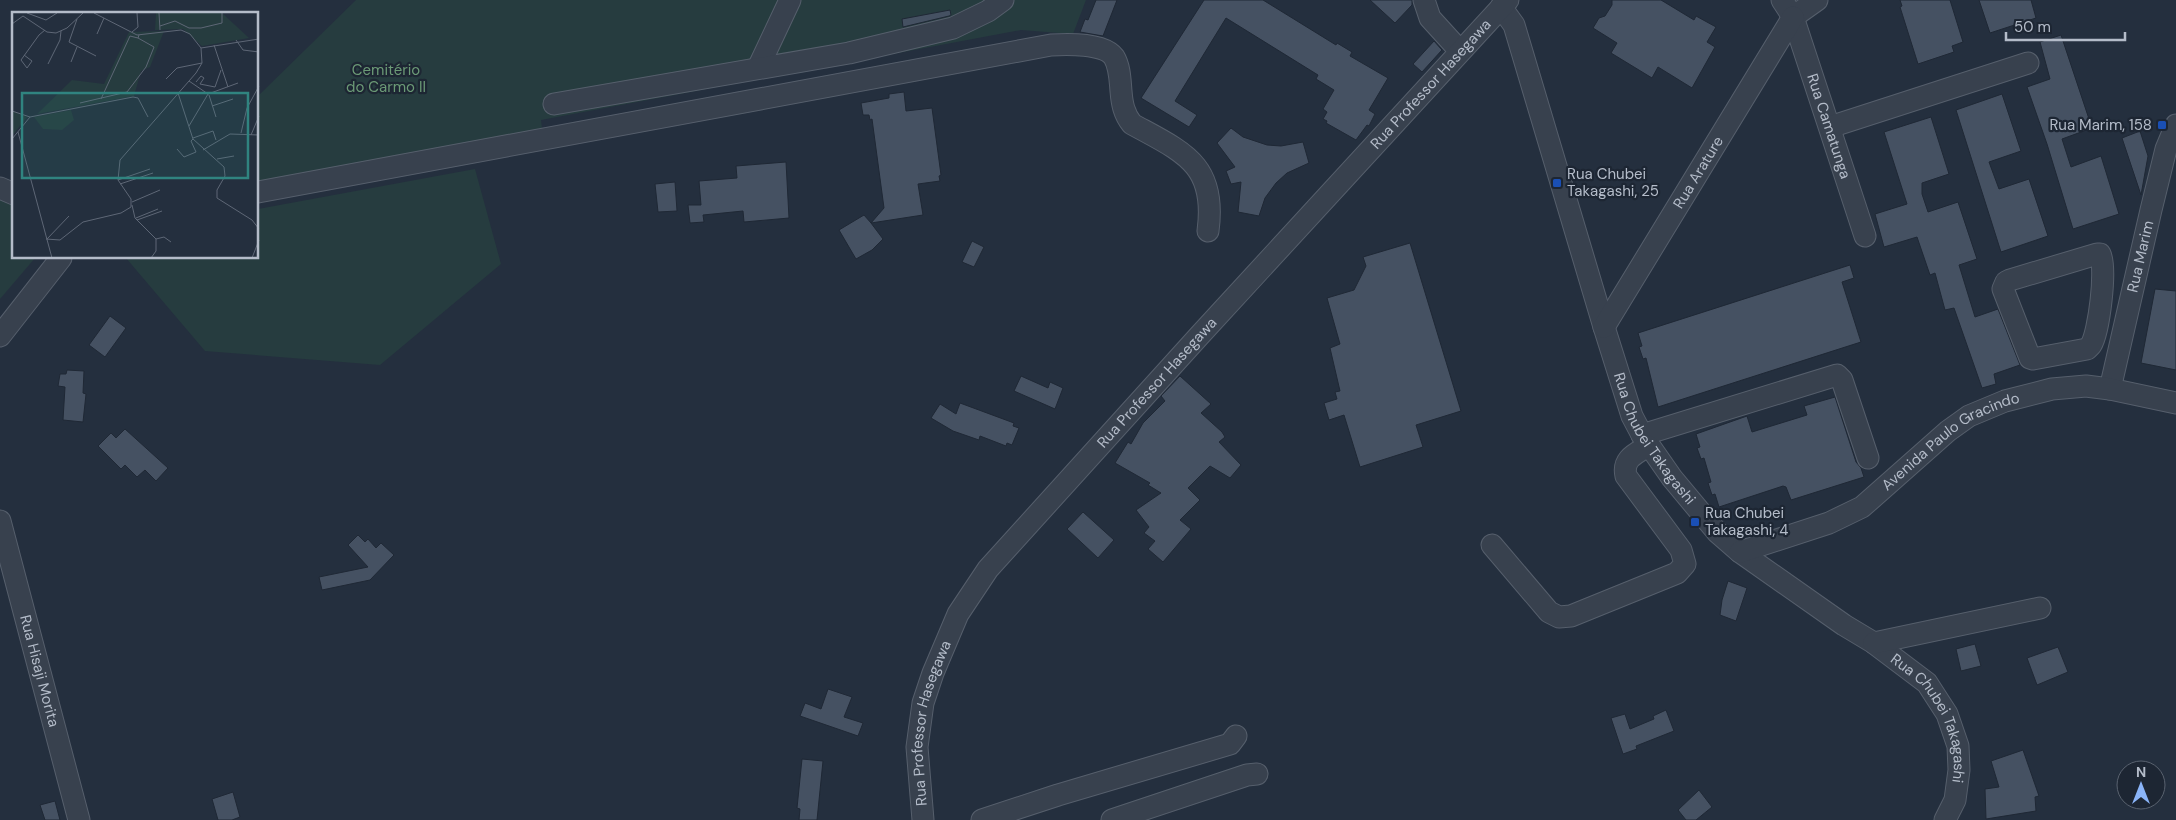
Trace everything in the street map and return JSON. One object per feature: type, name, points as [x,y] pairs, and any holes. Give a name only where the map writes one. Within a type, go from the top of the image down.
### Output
[{"type":"street","points":[[758,68],[790,0]]},
{"type":"street","points":[[554,104],[848,53],[953,28],[988,11],[1003,0]]},
{"type":"street","points":[[1424,0],[1430,18],[1460,51]]},
{"type":"street","points":[[1788,9],[1817,0]]},
{"type":"street","name":"Rua Professor Hasegawa","points":[[924,820],[917,747],[923,703],[933,673],[958,614],[988,568],[1504,4]]},
{"type":"street","name":"Rua Chubei Takagashi","points":[[1504,4],[1514,25],[1632,416],[1645,440],[1717,532],[1740,552],[1874,644],[1927,683],[1947,714],[1958,746],[1959,770],[1955,800],[1945,820]]},
{"type":"street","name":"Rua Camatunga","points":[[1788,9],[1830,127],[1865,236]]},
{"type":"street","name":"Rua Arature","points":[[1604,327],[1788,9]]},
{"type":"street","points":[[259,192],[1050,45],[1078,44],[1107,51],[1113,56],[1118,67],[1122,105],[1127,118],[1132,124],[1183,152],[1199,171],[1206,184],[1209,202],[1208,231]]},
{"type":"street","points":[[1830,127],[2028,63]]},
{"type":"street","name":"Rua Marim","points":[[2110,388],[2166,149],[2176,125]]},
{"type":"street","points":[[0,188],[12,193]]},
{"type":"street","points":[[2100,254],[2102,260],[2102,296],[2094,341],[2090,348],[2033,359],[2029,357],[2003,289],[2006,282],[2010,280],[2100,254]]},
{"type":"street","points":[[0,336],[60,259]]},
{"type":"street","points":[[2102,296],[2132,298]]},
{"type":"street","points":[[1492,545],[1549,612],[1560,617],[1571,616],[1677,573],[1685,564],[1681,550],[1626,476],[1624,469],[1628,458],[1645,440],[1837,375],[1842,380],[1868,458]]},
{"type":"street","name":"Avenida Paulo Gracindo","points":[[1740,552],[1829,523],[1862,506],[1948,431],[1969,416],[2005,401],[2052,389],[2086,386],[2110,388],[2176,403]]},
{"type":"street","name":"Rua Hisaji Morita","points":[[0,521],[78,820]]},
{"type":"street","points":[[1874,644],[2040,608]]},
{"type":"street","points":[[982,820],[1058,795],[1230,744],[1236,736]]},
{"type":"street","points":[[1112,820],[1247,775],[1257,774]]},
{"type":"green space","name":"Cemitério do Carmo II","points":[[356,0],[1086,0],[1073,34],[1021,30],[541,120],[542,128],[530,131],[259,181],[259,95]]},
{"type":"green space","points":[[475,169],[501,264],[380,365],[205,351],[127,259],[259,259],[259,209]]},
{"type":"green space","points":[[0,195],[12,201],[12,259],[34,259],[0,299]]},
{"type":"building","points":[[1096,0],[1117,0],[1103,36],[1080,32],[1085,19],[1088,20]]},
{"type":"building","points":[[1204,0],[1263,0],[1336,45],[1337,43],[1352,52],[1350,56],[1388,78],[1369,110],[1375,114],[1369,126],[1367,125],[1356,140],[1326,123],[1327,121],[1323,119],[1327,112],[1323,109],[1334,90],[1316,79],[1318,75],[1226,18],[1175,101],[1197,115],[1189,127],[1141,98]]},
{"type":"building","points":[[1370,0],[1412,0],[1412,5],[1395,23]]},
{"type":"building","points":[[1612,0],[1661,0],[1694,20],[1696,16],[1716,27],[1707,42],[1715,47],[1692,88],[1658,67],[1652,78],[1611,53],[1617,43],[1593,28],[1599,18],[1605,16],[1612,5]]},
{"type":"building","points":[[1900,0],[1950,0],[1963,42],[1952,46],[1954,52],[1918,64],[1900,7],[1902,6]]},
{"type":"building","points":[[1979,0],[2031,0],[2036,18],[1990,33]]},
{"type":"building","points":[[950,10],[951,15],[949,16],[903,27],[902,19]]},
{"type":"building","points":[[2061,35],[2092,128],[2062,139],[2071,167],[2101,156],[2119,214],[2073,229],[2027,87],[2050,79],[2040,42]]},
{"type":"building","points":[[1434,41],[1442,50],[1422,72],[1413,64]]},
{"type":"building","points":[[904,92],[906,111],[932,108],[941,175],[939,176],[940,181],[918,184],[923,215],[871,223],[884,208],[872,119],[870,120],[869,115],[863,115],[861,103],[889,98],[889,94]]},
{"type":"building","points":[[2002,94],[2021,151],[1989,162],[1999,189],[2029,179],[2048,236],[2001,252],[1956,110]]},
{"type":"building","points":[[1931,117],[1949,174],[1922,183],[1922,194],[1928,212],[1958,202],[1977,259],[1959,265],[1975,317],[1998,309],[2020,365],[1994,374],[1996,384],[1982,388],[1954,308],[1945,310],[1935,273],[1930,275],[1917,237],[1884,247],[1875,214],[1907,204],[1884,132]]},
{"type":"building","points":[[1231,128],[1243,137],[1267,145],[1281,146],[1303,142],[1309,163],[1287,173],[1276,183],[1265,198],[1259,216],[1238,212],[1241,182],[1231,184],[1226,171],[1235,167],[1217,143]]},
{"type":"building","points":[[2140,131],[2148,156],[2141,195],[2122,138]]},
{"type":"building","points":[[786,162],[789,218],[744,222],[743,211],[703,215],[704,222],[690,223],[688,205],[701,205],[699,181],[737,178],[736,166]]},
{"type":"building","points":[[675,182],[677,211],[658,212],[655,184]]},
{"type":"building","points":[[864,215],[883,239],[872,250],[856,259],[839,230]]},
{"type":"building","points":[[972,241],[984,247],[974,267],[962,262]]},
{"type":"building","points":[[1410,243],[1461,411],[1416,425],[1423,447],[1360,467],[1344,415],[1329,420],[1324,403],[1337,399],[1335,392],[1340,391],[1330,348],[1340,344],[1327,298],[1354,290],[1366,266],[1363,257]]},
{"type":"building","points":[[1850,265],[1854,278],[1842,282],[1861,342],[1658,407],[1646,358],[1643,359],[1639,347],[1642,346],[1638,333]]},
{"type":"building","points":[[2155,289],[2176,291],[2176,370],[2141,363]]},
{"type":"building","points":[[110,316],[126,328],[105,357],[89,345]]},
{"type":"building","points":[[67,370],[84,371],[83,393],[86,394],[83,422],[63,420],[65,387],[58,386],[60,374],[66,374]]},
{"type":"building","points":[[1021,376],[1048,388],[1050,382],[1063,388],[1055,409],[1014,391]]},
{"type":"building","points":[[1180,376],[1211,404],[1201,413],[1222,432],[1225,437],[1219,442],[1241,465],[1230,478],[1210,466],[1188,488],[1200,500],[1180,520],[1191,529],[1163,562],[1148,549],[1155,541],[1144,533],[1149,527],[1136,510],[1161,493],[1148,485],[1150,483],[1115,463],[1128,442],[1131,444],[1143,423],[1165,401],[1161,396]]},
{"type":"building","points":[[1835,397],[1856,462],[1861,468],[1864,477],[1791,500],[1786,487],[1783,486],[1719,507],[1715,494],[1712,495],[1708,483],[1711,482],[1704,458],[1701,459],[1697,448],[1700,447],[1696,434],[1747,416],[1752,432],[1807,415],[1804,406]]},
{"type":"building","points":[[960,403],[1014,423],[1013,426],[1019,428],[1012,445],[1007,443],[1006,446],[980,436],[979,440],[953,431],[931,418],[940,404],[956,414]]},
{"type":"building","points":[[125,429],[168,468],[156,481],[145,470],[137,477],[125,465],[121,469],[98,446],[111,433],[116,438]]},
{"type":"building","points":[[1083,512],[1114,540],[1098,558],[1067,529]]},
{"type":"building","points":[[358,535],[365,542],[368,539],[376,548],[381,543],[394,555],[370,580],[322,590],[319,577],[368,567],[348,545]]},
{"type":"building","points":[[1728,581],[1747,588],[1736,621],[1720,615]]},
{"type":"building","points":[[1975,644],[1981,666],[1961,671],[1956,649]]},
{"type":"building","points":[[2058,647],[2068,672],[2037,685],[2027,658]]},
{"type":"building","points":[[828,689],[852,697],[844,717],[863,723],[858,736],[800,716],[805,703],[821,709]]},
{"type":"building","points":[[1666,710],[1674,731],[1636,746],[1637,749],[1623,754],[1611,718],[1625,714],[1630,729],[1654,719],[1653,716]]},
{"type":"building","points":[[2023,750],[2039,796],[2035,797],[2036,811],[1986,819],[1985,789],[1999,787],[1991,761]]},
{"type":"building","points":[[802,759],[823,761],[817,820],[799,820],[800,809],[797,808]]},
{"type":"building","points":[[1699,790],[1712,807],[1696,820],[1686,820],[1678,810]]},
{"type":"building","points":[[233,792],[240,817],[232,820],[218,820],[212,799]]},
{"type":"building","points":[[55,801],[60,820],[45,820],[40,805]]},
{"type":"place","name":"Rua Marim, 158","points":[[2162,125]]},
{"type":"place","name":"Rua Chubei Takagashi, 25","points":[[1557,183]]},
{"type":"place","name":"Rua Chubei Takagashi, 4","points":[[1695,522]]}]
